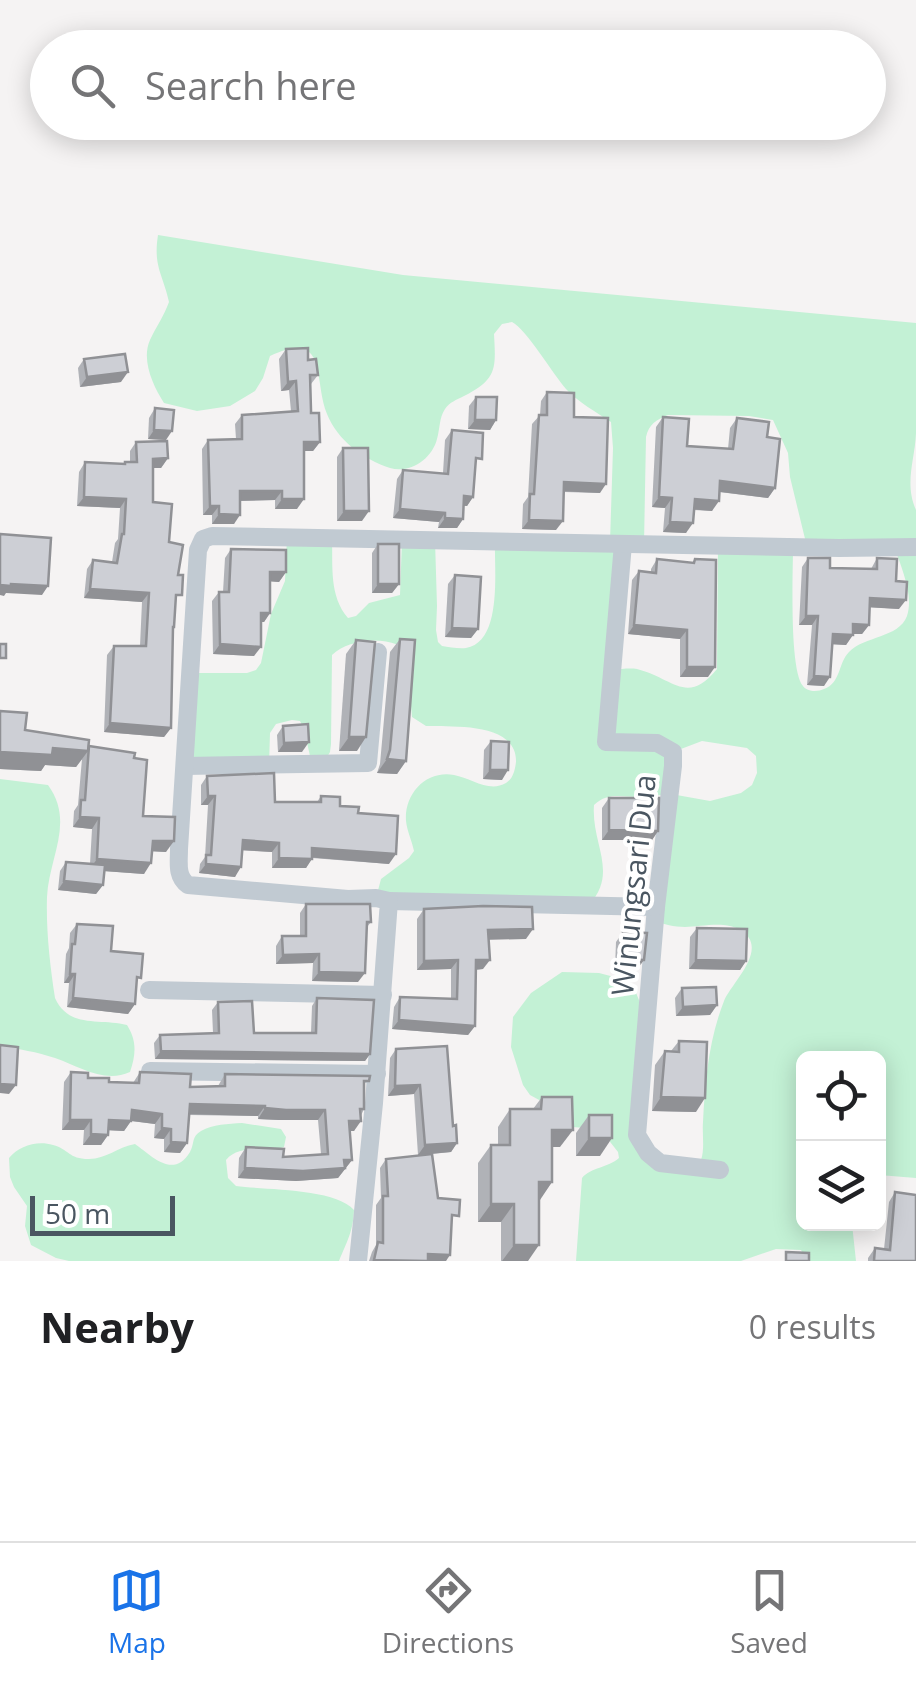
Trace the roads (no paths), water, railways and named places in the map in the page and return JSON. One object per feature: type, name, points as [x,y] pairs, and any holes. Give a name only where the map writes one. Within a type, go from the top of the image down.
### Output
[{"type":"street","points":[[656,906],[390,901],[188,885],[182,881],[179,873],[184,766],[198,550],[203,539],[212,536],[916,547]]},
{"type":"street","name":"Winungsari Dua","points":[[623,544],[606,742],[658,743],[673,752],[674,766],[656,906],[637,1135],[660,1163],[720,1170]]},
{"type":"street","points":[[184,766],[368,763],[378,652]]},
{"type":"street","points":[[358,1261],[390,901]]},
{"type":"street","points":[[149,990],[383,995]]},
{"type":"street","points":[[150,1071],[377,1074]]}]
